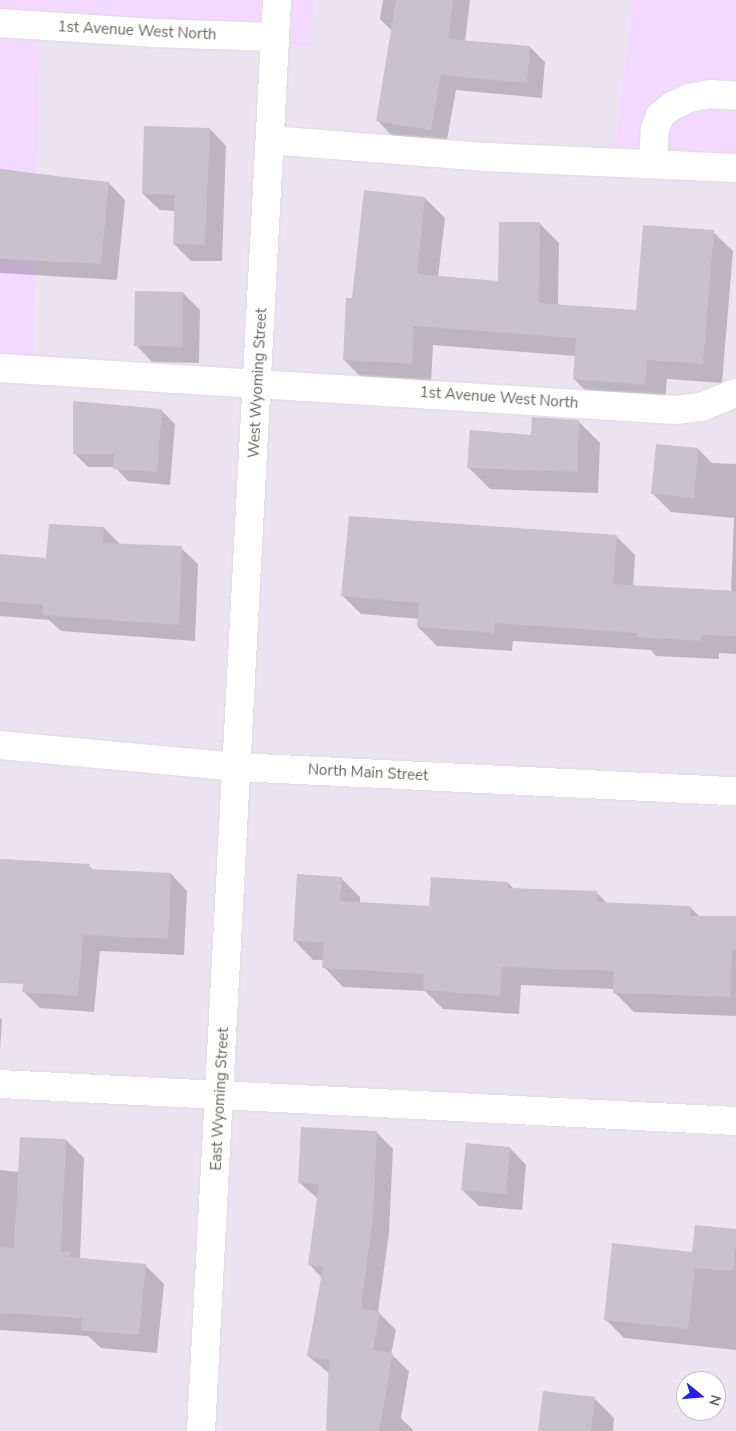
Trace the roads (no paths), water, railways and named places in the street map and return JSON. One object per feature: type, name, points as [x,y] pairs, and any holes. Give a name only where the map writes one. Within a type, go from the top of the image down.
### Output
[{"type":"street","name":"West Wyoming Street","points":[[238,766],[277,0]]},
{"type":"street","name":"1st Avenue West North","points":[[0,23],[153,34],[275,37]]},
{"type":"street","points":[[653,163],[655,129],[660,116],[672,106],[688,98],[710,94],[736,96]]},
{"type":"street","points":[[270,140],[484,158],[653,163],[736,168]]},
{"type":"street","name":"1st Avenue West North","points":[[0,368],[675,410],[701,407],[736,393]]},
{"type":"street","name":"North Main Street","points":[[0,745],[238,766],[736,791]]},
{"type":"street","name":"East Wyoming Street","points":[[201,1431],[238,766]]},
{"type":"street","points":[[0,1084],[736,1121]]}]
